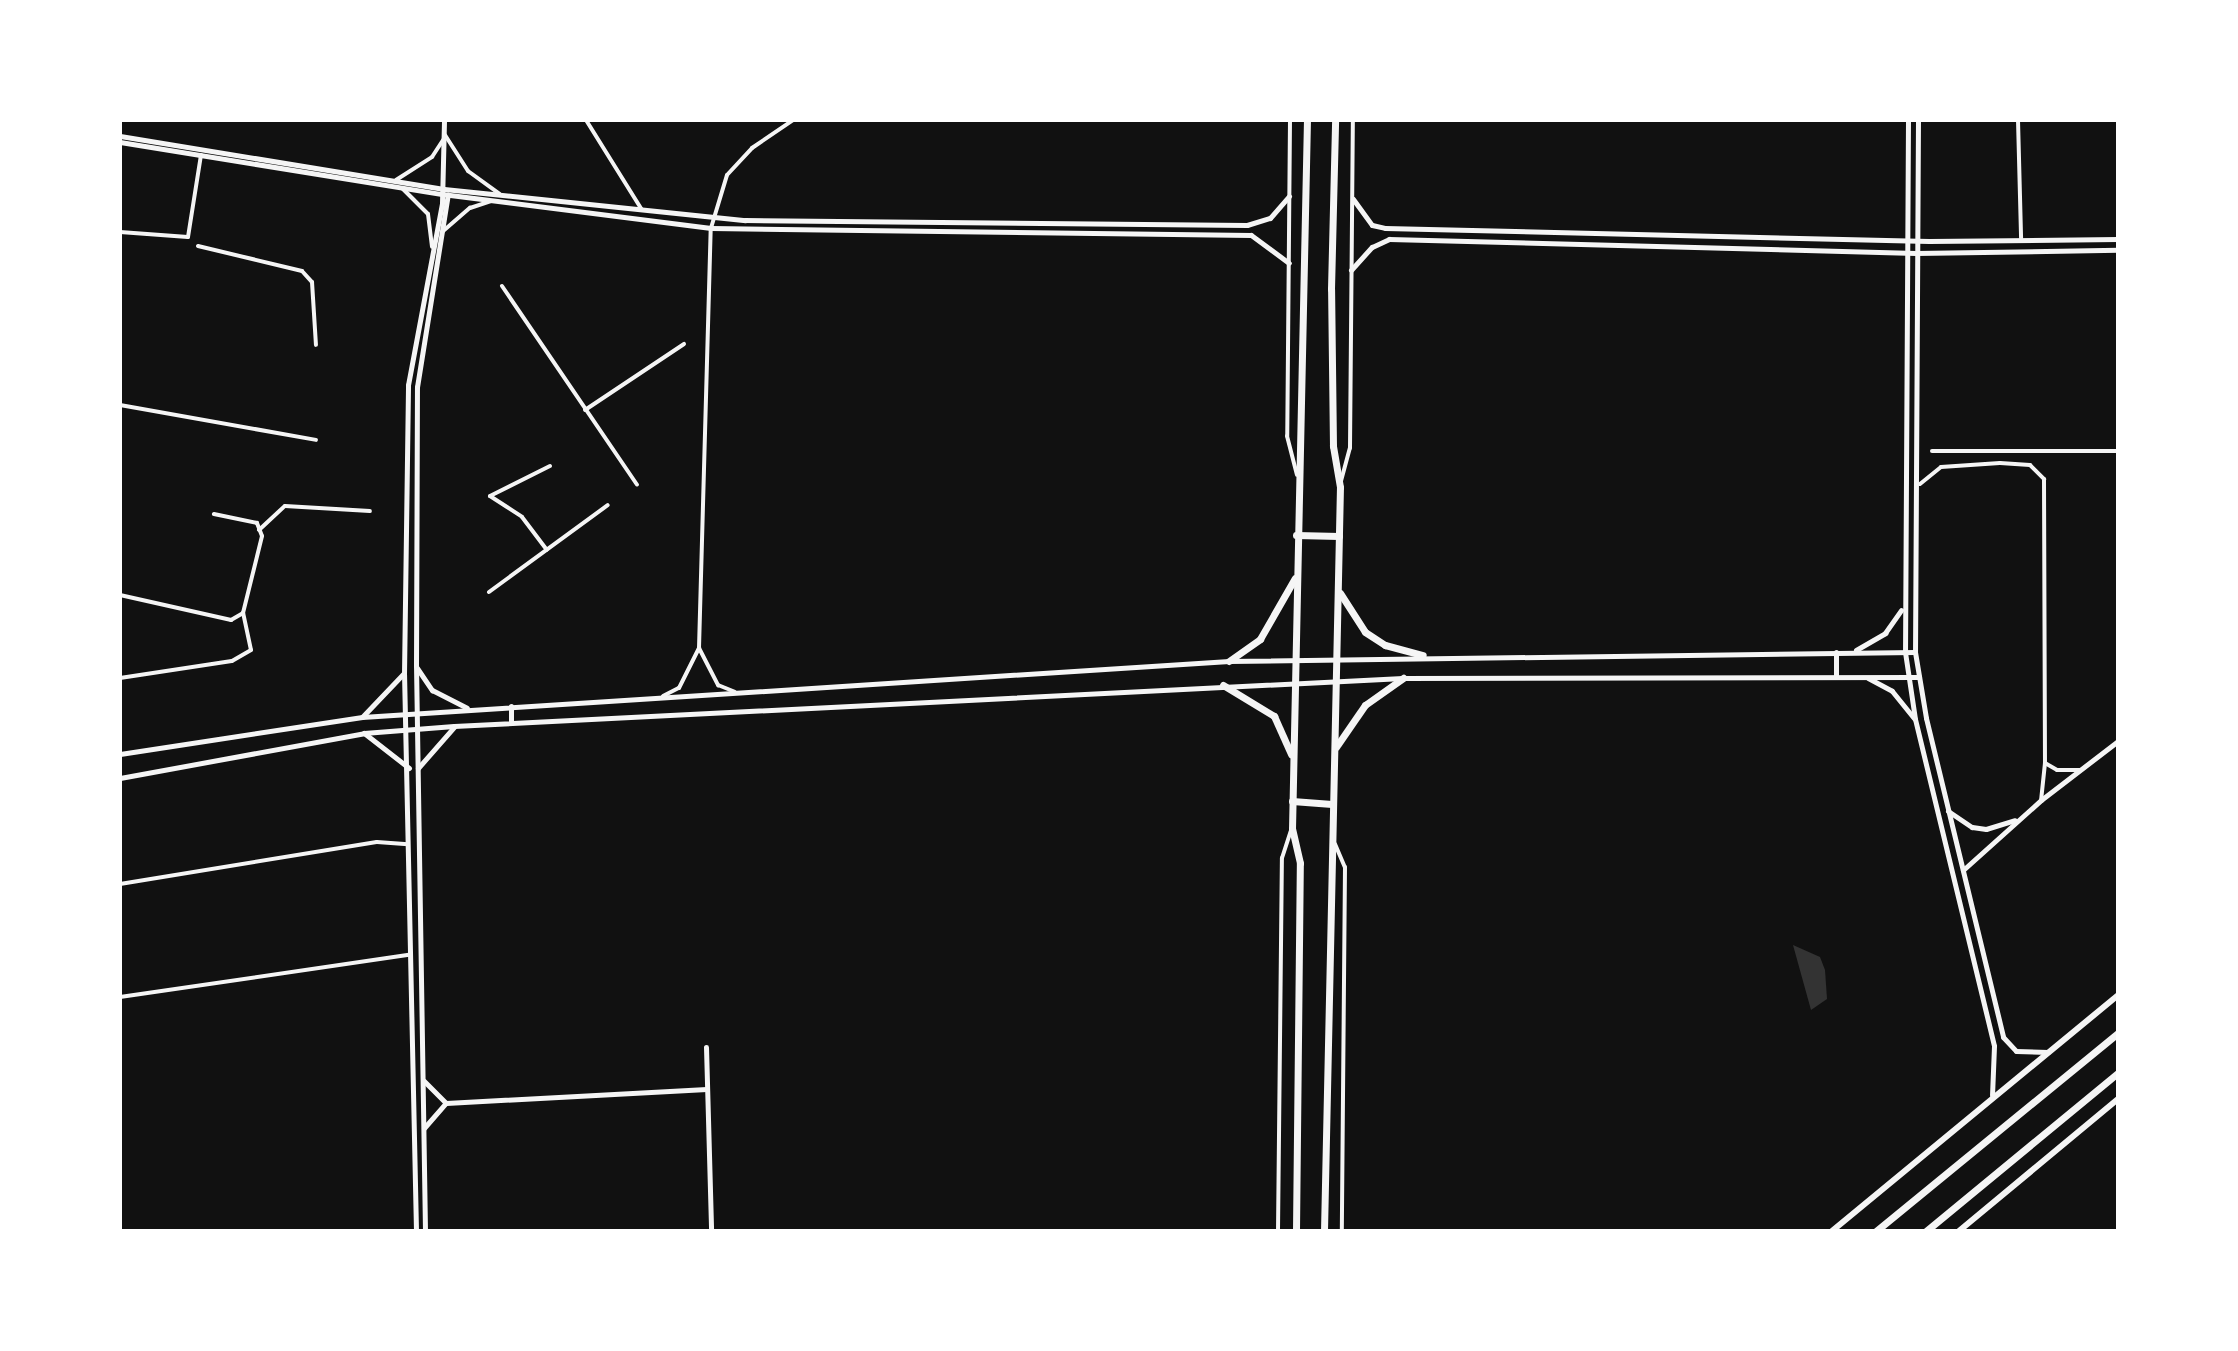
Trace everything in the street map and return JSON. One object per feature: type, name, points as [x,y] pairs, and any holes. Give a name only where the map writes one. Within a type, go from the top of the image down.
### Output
[{"type":"main road","points":[[1296,1231],[1300,863],[1292,829],[1292,801],[1297,475],[1304,438],[1307,120]]},
{"type":"main road","points":[[1324,1231],[1340,487],[1333,431],[1335,120]]},
{"type":"main road","points":[[1296,535],[1339,536]]},
{"type":"main road","points":[[1229,661],[1260,639],[1296,576]]},
{"type":"main road","points":[[1338,590],[1365,632],[1385,645],[1423,655]]},
{"type":"main road","points":[[1334,749],[1365,705],[1403,678]]},
{"type":"main road","points":[[1223,685],[1274,716],[1293,759]]},
{"type":"main road","points":[[1292,801],[1332,804]]},
{"type":"main road","points":[[1832,1231],[1992,1095],[2118,995]]},
{"type":"main road","points":[[1876,1231],[2118,1033]]},
{"type":"main road","points":[[1926,1231],[2118,1073]]},
{"type":"main road","points":[[1959,1231],[2118,1099]]},
{"type":"street","points":[[425,1231],[416,713],[417,387],[446,192],[444,120]]},
{"type":"street","points":[[586,120],[644,212]]},
{"type":"street","points":[[662,697],[679,688],[699,648],[711,228],[727,175],[752,148],[793,120]]},
{"type":"street","points":[[1290,120],[1287,436],[1297,475]]},
{"type":"street","points":[[1340,487],[1350,448],[1353,120]]},
{"type":"street","points":[[1908,120],[1901,609],[1915,719],[1994,1046],[1992,1095]]},
{"type":"street","points":[[1918,120],[1915,652],[1948,811],[2003,1037],[2016,1051],[2049,1052]]},
{"type":"street","points":[[2018,120],[2021,238]]},
{"type":"street","points":[[394,181],[432,157],[444,136]]},
{"type":"street","points":[[444,136],[468,171],[502,196]]},
{"type":"street","points":[[120,139],[401,188],[715,219],[1247,225],[1270,218],[1289,196]]},
{"type":"street","points":[[120,139],[394,181],[492,200],[711,228],[1251,235],[1289,263]]},
{"type":"street","points":[[120,232],[188,237],[201,155]]},
{"type":"street","points":[[401,188],[428,214],[432,247]]},
{"type":"street","points":[[416,1231],[409,768],[404,674],[408,385],[432,247],[446,192]]},
{"type":"street","points":[[1353,199],[1361,215],[1385,228],[1916,241],[2118,239]]},
{"type":"street","points":[[435,240],[470,208],[492,200]]},
{"type":"street","points":[[1351,270],[1372,247],[1389,239],[1907,253],[2118,250]]},
{"type":"street","points":[[198,246],[302,271],[312,282],[316,345]]},
{"type":"street","points":[[502,286],[637,485]]},
{"type":"street","points":[[585,410],[684,344]]},
{"type":"street","points":[[120,405],[316,440]]},
{"type":"street","points":[[1932,451],[2118,451]]},
{"type":"street","points":[[1920,484],[1941,467],[2000,463],[2030,465],[2044,479],[2045,763],[2041,800]]},
{"type":"street","points":[[547,550],[522,517],[490,496],[550,466]]},
{"type":"street","points":[[489,592],[608,505]]},
{"type":"street","points":[[259,530],[285,506],[370,511]]},
{"type":"street","points":[[120,678],[232,661],[251,650],[243,613],[259,530],[257,523],[214,514]]},
{"type":"street","points":[[120,595],[231,620],[243,613]]},
{"type":"street","points":[[1851,652],[1885,633],[1901,609]]},
{"type":"street","points":[[699,648],[718,685],[735,692]]},
{"type":"street","points":[[1836,652],[1836,676]]},
{"type":"street","points":[[120,754],[406,713],[1229,661],[1423,655],[1915,652]]},
{"type":"street","points":[[416,666],[432,690],[468,709]]},
{"type":"street","points":[[362,717],[404,674]]},
{"type":"street","points":[[1864,676],[1892,691],[1915,719]]},
{"type":"street","points":[[120,778],[364,733],[454,726],[1336,680],[1919,677]]},
{"type":"street","points":[[511,706],[511,723]]},
{"type":"street","points":[[418,768],[454,726]]},
{"type":"street","points":[[364,733],[409,768]]},
{"type":"street","points":[[1963,871],[2041,800],[2118,741]]},
{"type":"street","points":[[2045,763],[2057,770],[2084,769]]},
{"type":"street","points":[[1948,811],[1972,827],[1986,829],[2020,818]]},
{"type":"street","points":[[1278,1231],[1282,858],[1292,829]]},
{"type":"street","points":[[1331,836],[1345,867],[1342,1231]]},
{"type":"street","points":[[120,884],[377,842],[410,844]]},
{"type":"street","points":[[120,997],[412,955]]},
{"type":"street","points":[[706,1047],[711,1231]]},
{"type":"street","points":[[423,1080],[446,1103]]},
{"type":"street","points":[[423,1129],[446,1103],[707,1089]]},
{"type":"shaded area","points":[[1793,945],[1820,957],[1825,970],[1827,999],[1811,1010]]}]
